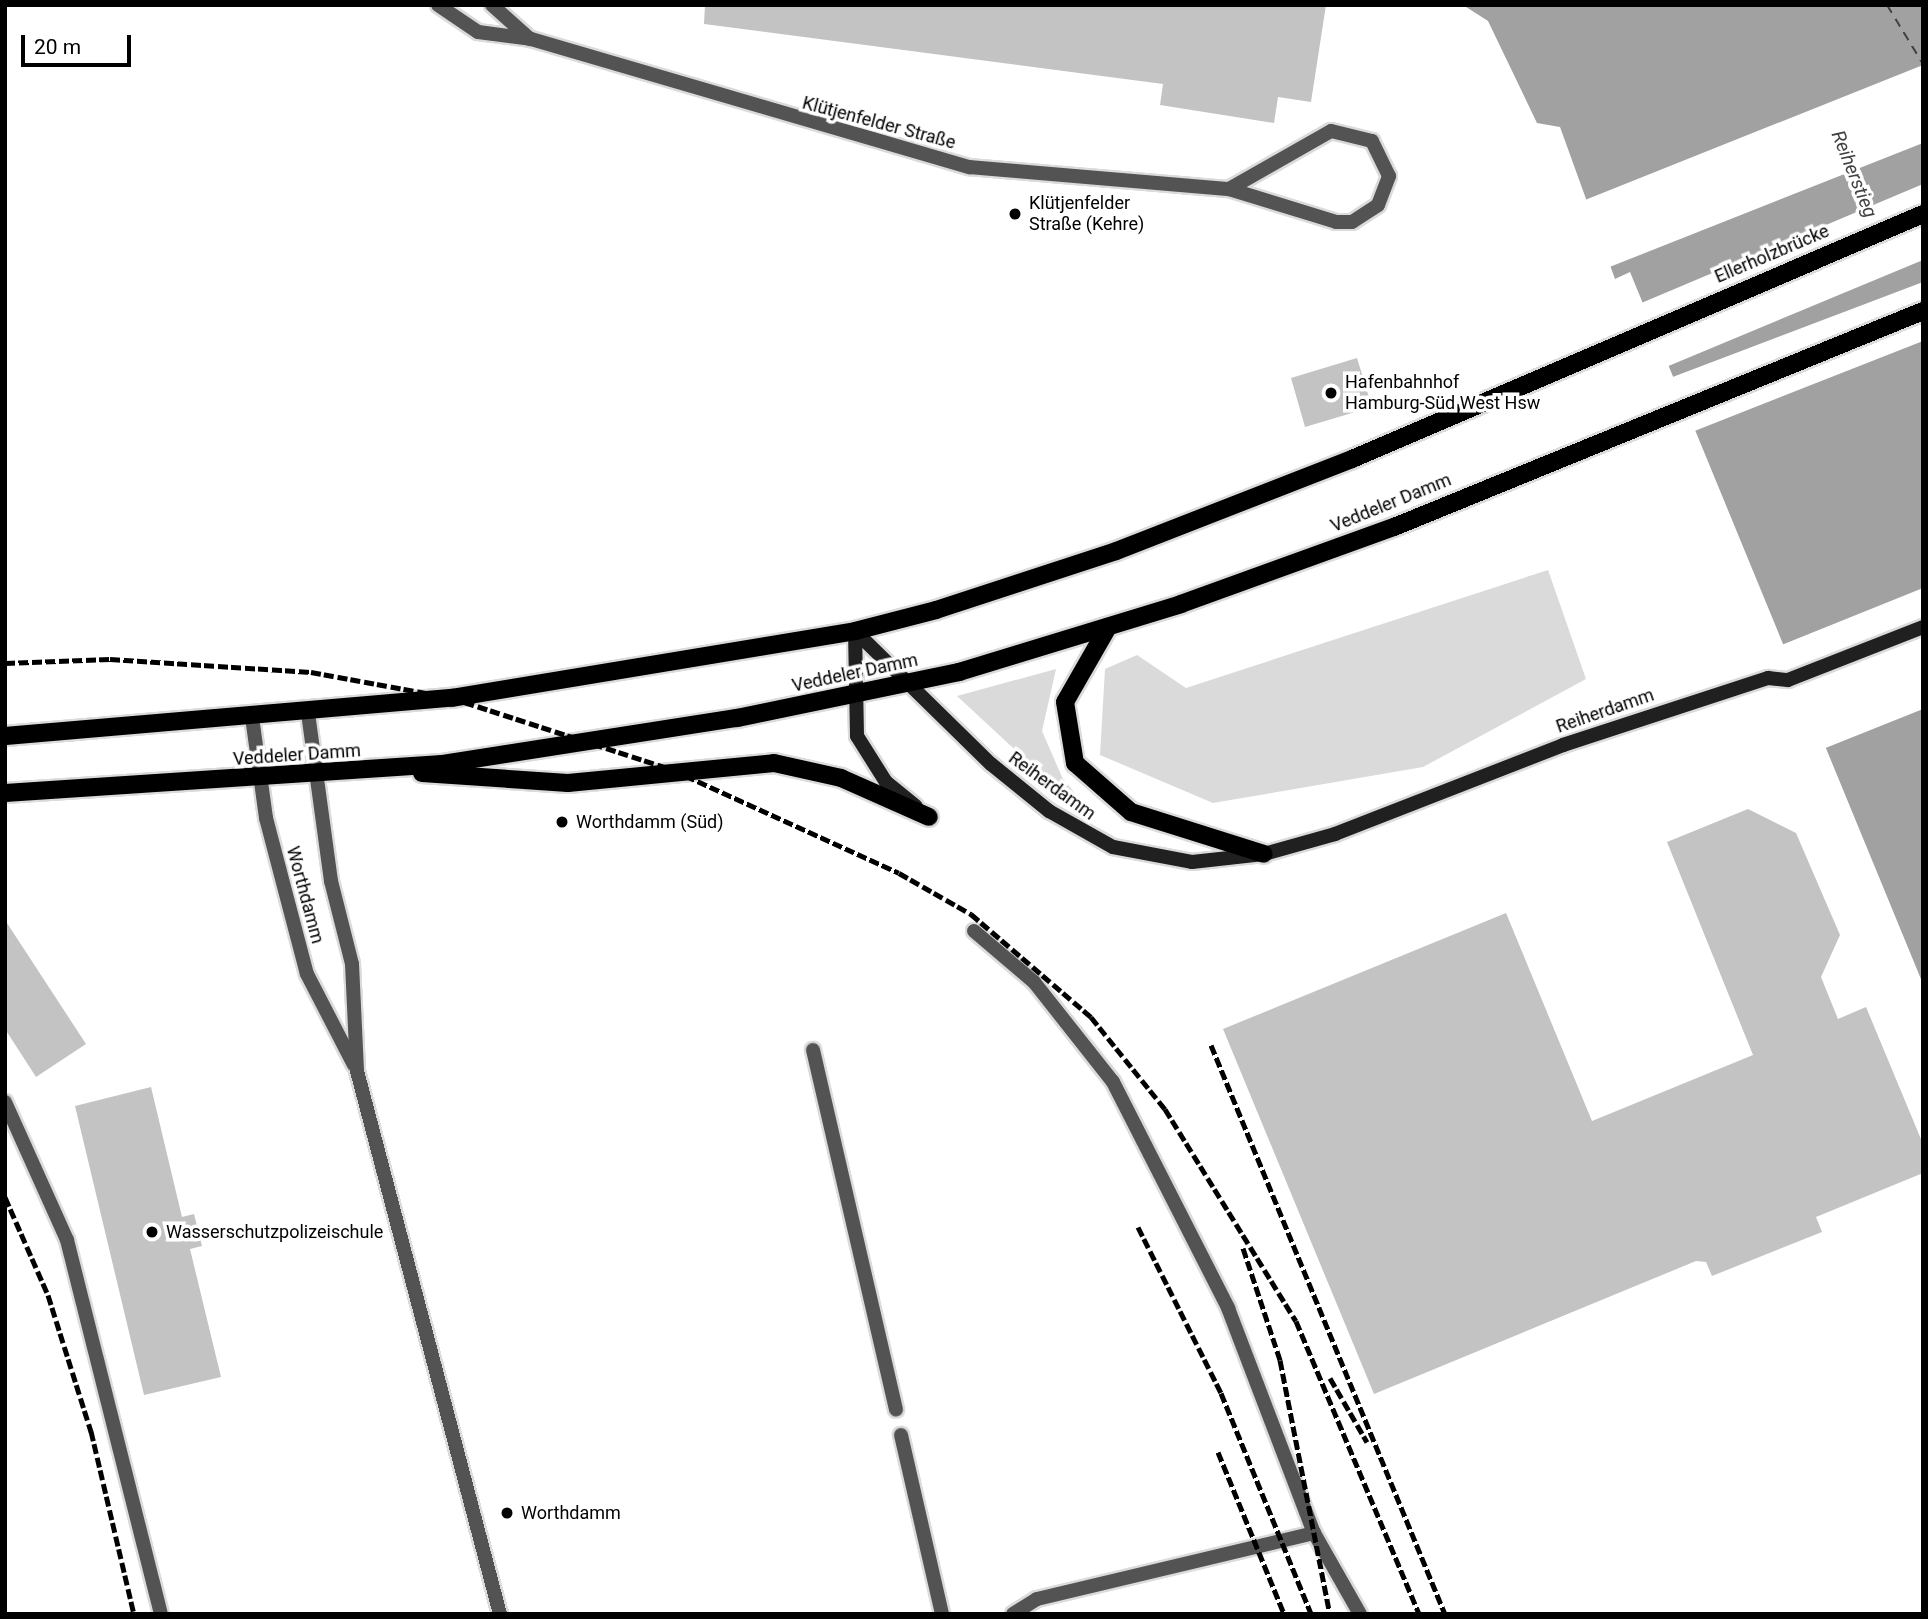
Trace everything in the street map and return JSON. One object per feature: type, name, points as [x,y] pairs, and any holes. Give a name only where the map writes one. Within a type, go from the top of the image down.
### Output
[{"type":"main road","name":"Ellerholzbrücke","points":[[855,631],[1115,551],[1398,441],[1638,334],[1923,214]]},
{"type":"main road","name":"Veddeler Damm","points":[[5,793],[395,769],[855,695],[908,683],[1108,627],[1394,527],[1671,411],[1923,311]]},
{"type":"main road","points":[[1108,627],[1065,702],[1067,744],[1075,763],[1131,812],[1264,854]]},
{"type":"main road","points":[[5,736],[308,713],[452,698],[855,631]]},
{"type":"main road","points":[[395,769],[472,780],[568,783],[774,763],[841,778],[929,817]]},
{"type":"street","name":"Klütjenfelder Straße","points":[[438,5],[478,32],[531,39],[970,167],[1229,189],[1352,222],[1378,205],[1389,176],[1373,141],[1331,131],[1229,189]]},
{"type":"street","name":"Klütjenfelder Straße","points":[[492,5],[531,39]]},
{"type":"street","name":"Reiherdamm","points":[[855,631],[1009,780],[1092,838],[1181,861],[1264,854],[1378,819],[1563,745],[1768,678],[1788,680],[1923,627]]},
{"type":"street","points":[[855,631],[855,695],[865,753],[886,782],[929,817]]},
{"type":"street","name":"Worthdamm","points":[[308,713],[331,881],[352,964],[357,1071],[499,1614]]},
{"type":"street","name":"Worthdamm","points":[[252,717],[259,778],[307,974],[357,1071]]},
{"type":"street","points":[[974,930],[1034,982],[1113,1082],[1228,1308],[1314,1533],[1360,1614]]},
{"type":"street","points":[[813,1050],[896,1410]]},
{"type":"street","points":[[5,1102],[67,1240],[161,1614]]},
{"type":"street","points":[[901,1435],[942,1614]]},
{"type":"street","points":[[1013,1614],[1037,1599],[1314,1533]]},
{"type":"shaded area","points":[[1548,570],[1586,679],[1423,767],[1213,803],[1100,755],[1105,669],[1137,655],[1186,688]]},
{"type":"shaded area","points":[[1056,669],[1042,731],[1062,777],[1081,801],[1066,797],[957,696]]},
{"type":"water","name":"Reiherstieg","points":[[1463,5],[1923,5],[1923,984],[1630,272],[1615,279],[1560,127],[1537,123],[1488,21]]},
{"type":"pier","points":[[1923,65],[1923,143],[1607,268],[1580,202]]},
{"type":"pier","points":[[1923,184],[1923,260],[1666,367],[1639,304]]},
{"type":"pier","points":[[1923,282],[1923,341],[1692,432],[1670,378]]},
{"type":"pier","points":[[1923,588],[1923,709],[1823,749],[1779,646]]},
{"type":"building","points":[[705,5],[1326,5],[1311,102],[1278,97],[1274,123],[1160,105],[1163,84],[704,24]]},
{"type":"building","name":"Hafenbahnhof Hamburg-Süd West Hsw","points":[[1357,358],[1372,407],[1305,427],[1291,378]]},
{"type":"building","points":[[1748,809],[1796,833],[1840,935],[1821,977],[1838,1019],[1866,1007],[1923,1144],[1923,1173],[1816,1217],[1822,1232],[1712,1276],[1706,1262],[1696,1261],[1374,1394],[1223,1029],[1506,913],[1592,1121],[1753,1055],[1667,842]]},
{"type":"building","points":[[5,920],[86,1044],[36,1077],[5,1029]]},
{"type":"building","name":"Wasserschutzpolizeischule","points":[[151,1087],[182,1217],[194,1214],[202,1246],[190,1249],[221,1377],[144,1395],[75,1106]]},
{"type":"ferry route","points":[[1887,5],[1923,64]]},
{"type":"railway","points":[[5,663],[110,659],[311,672],[452,698],[673,770],[899,873],[971,914],[1091,1017],[1165,1109],[1296,1321],[1419,1614]]},
{"type":"railway","points":[[1211,1045],[1445,1614]]},
{"type":"railway","points":[[5,1197],[48,1295],[91,1431],[134,1614]]},
{"type":"railway","points":[[1138,1227],[1221,1393],[1311,1614]]},
{"type":"railway","points":[[1243,1248],[1280,1360],[1330,1614]]},
{"type":"railway","points":[[1330,1378],[1367,1442]]},
{"type":"railway","points":[[1218,1452],[1284,1614]]},
{"type":"place","name":"Klütjenfelder Straße (Kehre)","points":[[1015,214]]},
{"type":"place","name":"Hafenbahnhof Hamburg-Süd West Hsw","points":[[1331,393]]},
{"type":"place","name":"Worthdamm (Süd)","points":[[562,822]]},
{"type":"place","name":"Wasserschutzpolizeischule","points":[[152,1232]]},
{"type":"place","name":"Worthdamm","points":[[507,1513]]}]
